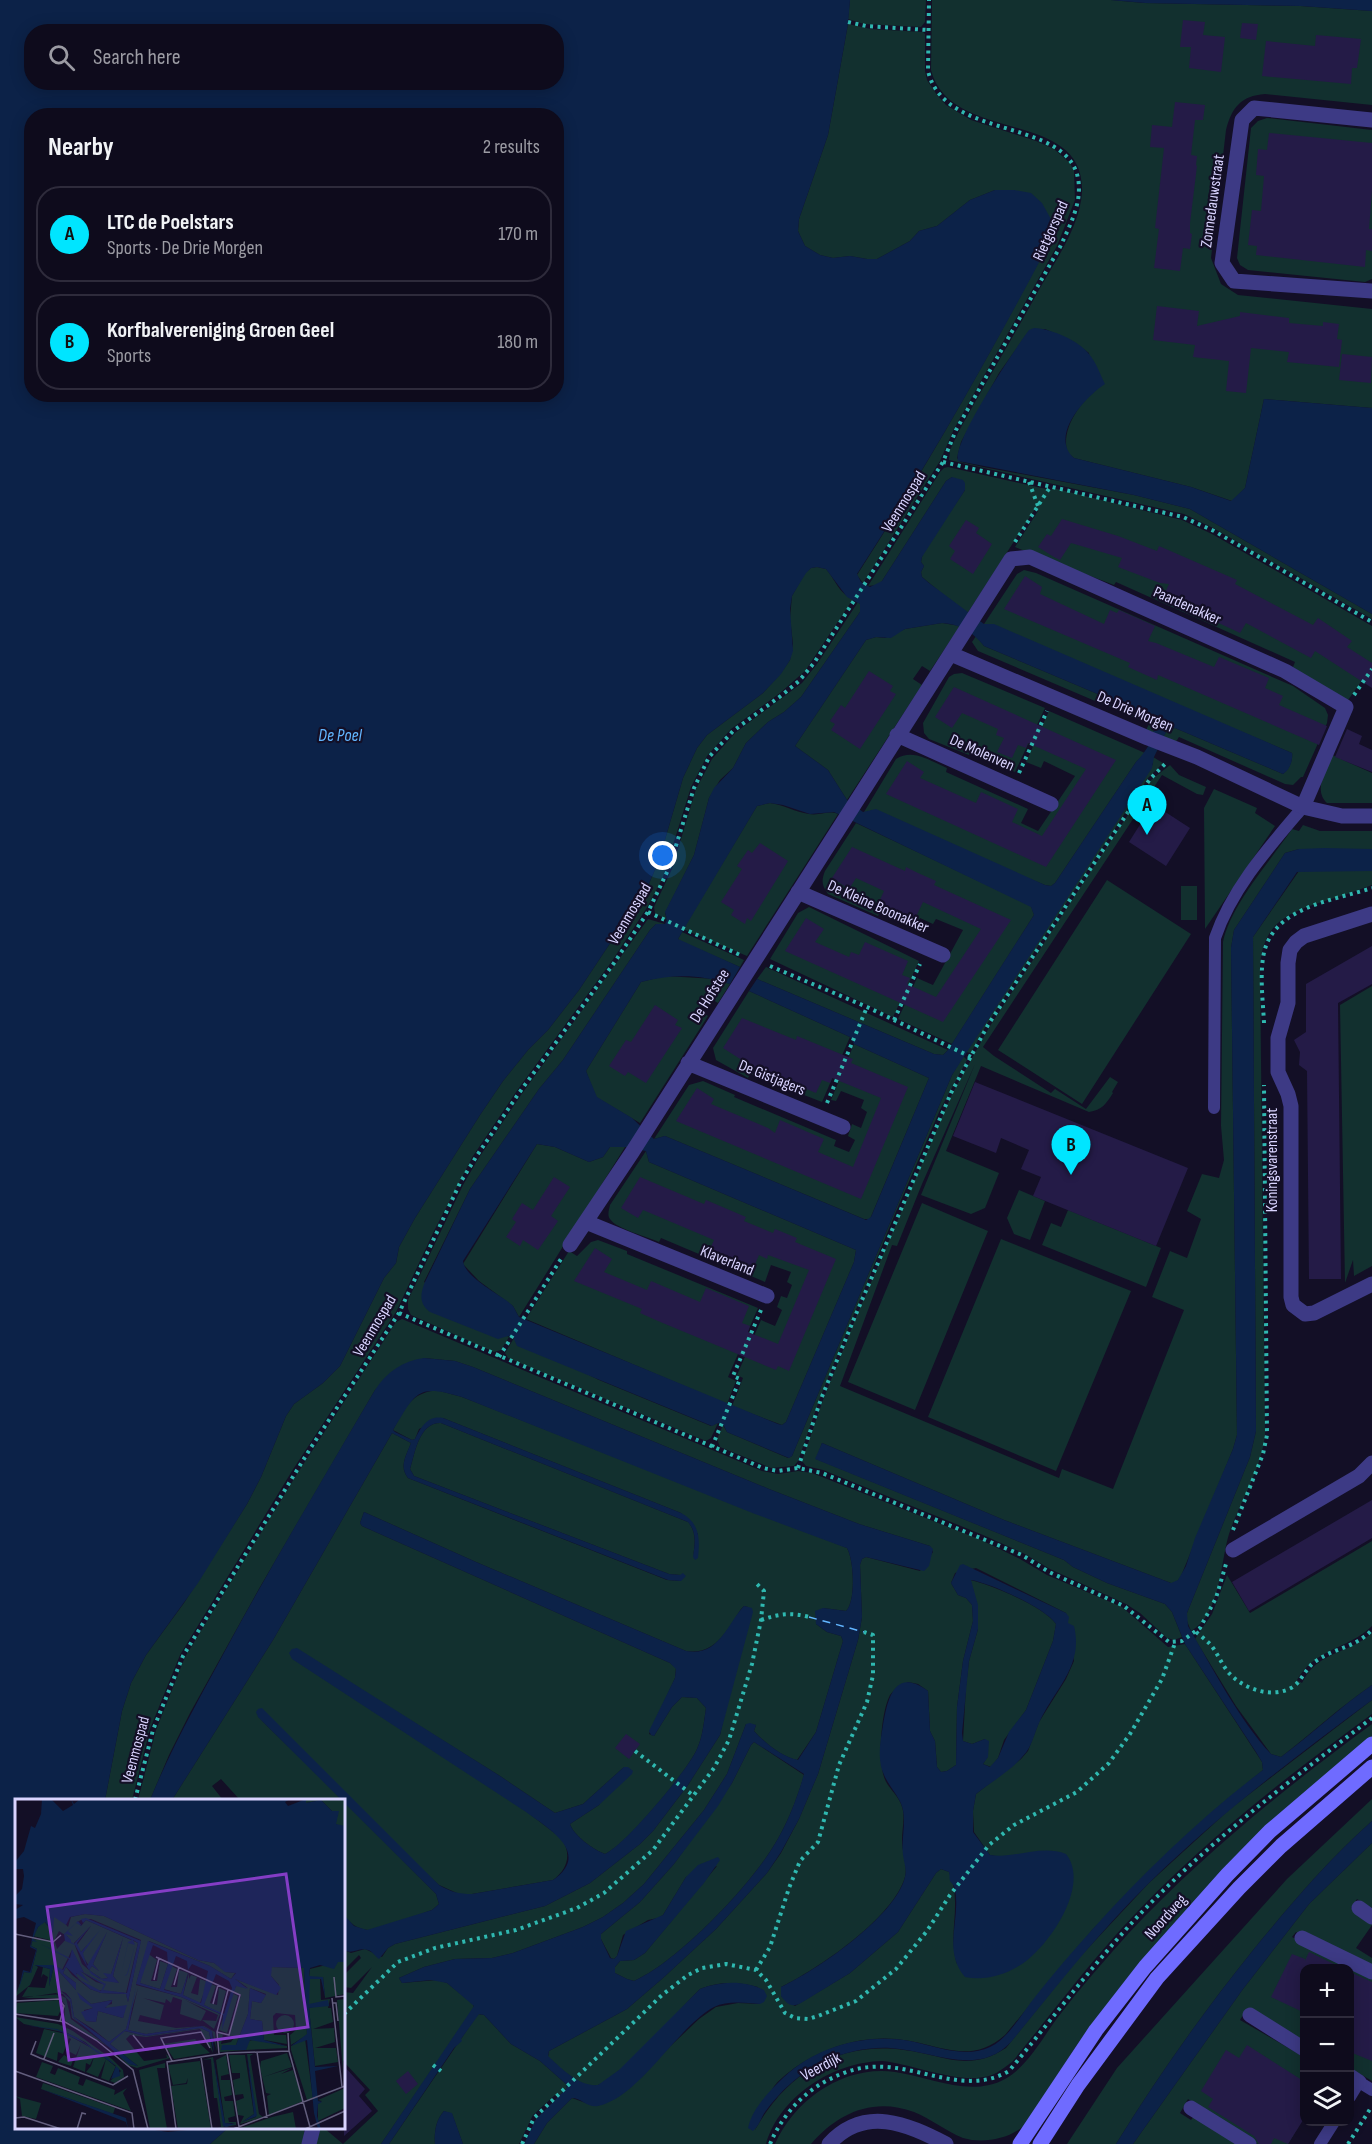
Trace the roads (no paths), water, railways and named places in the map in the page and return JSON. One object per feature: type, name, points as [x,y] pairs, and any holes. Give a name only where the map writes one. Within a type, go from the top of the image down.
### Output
[{"type":"main road","name":"Noordweg","points":[[1020,2144],[1096,2030],[1153,1959],[1227,1875],[1270,1831],[1372,1744]]},
{"type":"main road","name":"Noordweg","points":[[1040,2144],[1084,2076],[1156,1978],[1281,1846],[1372,1767]]},
{"type":"street","name":"Zonnedauwstraat","points":[[1372,120],[1254,108],[1242,120],[1222,263],[1234,281],[1372,291]]},
{"type":"street","name":"Paardenakker","points":[[951,654],[1011,559],[1030,557],[1285,671],[1346,707],[1303,807]]},
{"type":"street","name":"De Drie Morgen","points":[[951,654],[1197,757],[1303,807],[1342,816],[1372,816]]},
{"type":"street","name":"De Hofstee","points":[[570,1245],[652,1122],[753,960],[951,654]]},
{"type":"street","name":"De Molenven","points":[[897,735],[1052,804]]},
{"type":"street","name":"De Kleine Boonakker","points":[[798,892],[944,956]]},
{"type":"street","name":"Koningsvarenstraat","points":[[1372,914],[1304,936],[1293,945],[1289,956],[1287,1011],[1278,1038],[1278,1072],[1291,1106],[1291,1297],[1293,1305],[1305,1314],[1314,1313],[1372,1284]]},
{"type":"street","name":"De Gistjagers","points":[[688,1063],[843,1127]]},
{"type":"street","name":"Klaverland","points":[[586,1222],[767,1296]]},
{"type":"street","points":[[1230,1548],[1359,1476],[1372,1463]]},
{"type":"street","points":[[1302,1938],[1372,1972]]},
{"type":"street","points":[[1250,2015],[1300,2046]]},
{"type":"street","points":[[1191,2108],[1249,2144]]},
{"type":"street","points":[[829,2144],[849,2128],[867,2122],[889,2121],[909,2126],[946,2144]]},
{"type":"street","points":[[309,2144],[313,2129]]},
{"type":"lane","points":[[1214,1108],[1215,938],[1224,913],[1268,848],[1303,807]]},
{"type":"lane","points":[[1320,2144],[1331,2126]]},
{"type":"water","name":"De Poel","points":[[0,0],[850,0],[848,24],[828,135],[799,219],[798,231],[805,246],[820,255],[833,258],[850,256],[877,259],[910,241],[919,231],[937,226],[970,200],[995,190],[1031,193],[1042,203],[1052,221],[1053,236],[959,408],[857,574],[861,582],[870,587],[882,581],[946,481],[952,477],[963,480],[965,490],[922,557],[921,562],[924,566],[921,572],[922,577],[929,583],[984,624],[994,624],[1292,753],[1292,759],[1288,770],[1283,774],[1175,728],[1167,730],[1154,757],[1152,768],[952,1075],[792,1456],[789,1458],[727,1432],[724,1426],[718,1423],[712,1426],[517,1346],[513,1337],[498,1339],[430,1312],[424,1306],[421,1295],[425,1282],[470,1189],[539,1089],[563,1060],[650,930],[656,924],[665,924],[667,920],[665,912],[694,855],[709,798],[714,788],[733,768],[746,743],[768,722],[801,697],[860,612],[860,604],[847,597],[826,569],[811,568],[806,573],[792,596],[790,609],[793,651],[790,660],[781,674],[763,693],[707,735],[697,748],[683,778],[659,860],[648,886],[579,990],[548,1030],[503,1081],[480,1115],[415,1218],[399,1247],[396,1263],[384,1278],[340,1366],[323,1383],[294,1404],[286,1416],[261,1477],[247,1504],[198,1583],[146,1655],[131,1683],[122,1711],[105,1799],[15,1799],[15,2129],[148,2129],[168,2132],[227,2129],[210,2144],[0,2144]],"holes":[[[942,623],[960,627],[971,633],[984,646],[1152,717],[1155,722],[1147,749],[1051,886],[876,809],[863,812],[847,800],[828,770],[795,746],[866,640],[876,637],[891,638],[905,629]],[[770,803],[810,814],[834,812],[1031,907],[1034,915],[943,1055],[934,1054],[757,979],[749,991],[850,1037],[854,1044],[929,1078],[871,1217],[866,1220],[665,1136],[654,1139],[632,1118],[597,1097],[586,1071],[641,982],[685,976],[707,978],[730,984],[740,967],[678,939],[757,806]],[[537,1144],[555,1147],[589,1162],[603,1157],[610,1147],[646,1151],[649,1162],[856,1250],[854,1262],[786,1422],[782,1425],[519,1317],[512,1305],[470,1274],[463,1261]]]},
{"type":"water","points":[[1111,0],[1372,0],[1372,11],[1301,6],[1145,3]]},
{"type":"water","points":[[1034,328],[1056,333],[1078,344],[1096,364],[1105,384],[1080,407],[1068,428],[1065,439],[1067,449],[1074,458],[1191,487],[1231,501],[1245,488],[1264,399],[1372,408],[1372,614],[1190,509],[1134,495],[958,461],[965,435],[986,395],[1029,330]]},
{"type":"water","points":[[1299,849],[1372,849],[1372,871],[1297,872],[1253,937],[1256,1431],[1250,1457],[1187,1613],[1188,1626],[1226,1693],[1271,1754],[1281,1757],[1372,1685],[1372,1700],[1258,1787],[1175,1858],[1113,1921],[1011,2042],[998,2053],[969,2060],[890,2048],[864,2049],[839,2055],[815,2066],[791,2083],[771,2104],[753,2131],[748,2128],[757,2107],[784,2077],[811,2057],[843,2044],[893,2039],[970,2052],[997,2043],[1070,1955],[1131,1888],[1195,1826],[1263,1770],[1262,1762],[1185,1644],[1172,1612],[1165,1604],[1107,1583],[1073,1567],[1064,1560],[815,1459],[822,1443],[1004,1520],[1171,1583],[1178,1580],[1186,1566],[1237,1435],[1231,948],[1234,930],[1285,853]]},
{"type":"water","points":[[424,1358],[455,1361],[473,1367],[769,1489],[859,1524],[930,1546],[933,1549],[929,1566],[924,1571],[866,1557],[862,1559],[860,1565],[862,1617],[858,1640],[818,1774],[799,1819],[767,1873],[716,1929],[627,2009],[549,2051],[548,2056],[577,2080],[598,2085],[619,2070],[700,1989],[724,1983],[748,1984],[764,1990],[767,1996],[764,2002],[760,2004],[731,2003],[714,2007],[686,2030],[629,2090],[614,2100],[598,2106],[591,2106],[572,2098],[547,2123],[534,2144],[524,2144],[536,2119],[567,2088],[566,2084],[540,2061],[511,2044],[484,2015],[479,2014],[389,2144],[381,2144],[474,2006],[447,1983],[431,1980],[402,1983],[399,1978],[424,1967],[455,1959],[492,1958],[513,1953],[583,1927],[623,1903],[644,1884],[704,1810],[727,1774],[746,1724],[756,1725],[754,1731],[769,1745],[780,1753],[798,1760],[816,1732],[843,1641],[841,1636],[827,1632],[816,1624],[815,1611],[823,1608],[846,1611],[853,1590],[851,1562],[847,1548],[755,1514],[462,1397],[435,1391],[419,1394],[407,1407],[393,1430],[395,1432],[412,1440],[429,1420],[443,1418],[681,1513],[692,1522],[697,1532],[698,1558],[695,1560],[693,1557],[694,1534],[688,1522],[441,1423],[428,1428],[419,1440],[410,1469],[414,1476],[669,1574],[683,1573],[686,1576],[681,1581],[668,1580],[408,1478],[404,1465],[411,1443],[392,1433],[273,1640],[173,1799],[150,1799],[178,1738],[232,1638],[375,1390],[396,1368]],"holes":[[[754,1742],[804,1774],[778,1839],[762,1864],[710,1922],[670,1958],[634,1981],[615,1973],[615,1967],[620,1961],[634,1960],[645,1953],[704,1883],[720,1860],[718,1857],[698,1865],[686,1877],[663,1915],[626,1931],[614,1959],[610,1958],[601,1934],[640,1902],[674,1864],[718,1806]]]},
{"type":"water","points":[[364,1512],[686,1651],[697,1652],[714,1644],[744,1606],[752,1608],[753,1612],[720,1735],[688,1785],[653,1831],[640,1844],[590,1883],[545,1906],[395,1944],[388,1948],[379,1959],[368,1950],[345,1950],[345,1916],[354,1926],[367,1930],[432,1910],[439,1904],[436,1894],[345,1804],[345,1799],[340,1799],[258,1717],[256,1712],[258,1709],[262,1708],[439,1885],[447,1889],[472,1894],[553,1880],[564,1870],[568,1860],[567,1851],[554,1833],[526,1812],[292,1659],[289,1653],[292,1649],[297,1648],[555,1813],[583,1804],[624,1767],[628,1767],[633,1771],[632,1774],[599,1805],[570,1824],[584,1842],[605,1854],[640,1823],[692,1759],[701,1739],[706,1708],[697,1698],[682,1697],[672,1707],[654,1736],[651,1735],[649,1731],[675,1678],[676,1669],[670,1663],[362,1526],[360,1523]]},
{"type":"water","points":[[963,1564],[1066,1613],[1069,1617],[1068,1623],[1074,1626],[1076,1641],[1071,1666],[1045,1711],[1029,1749],[1013,1767],[976,1794],[973,1811],[973,1832],[990,1855],[1047,1850],[1066,1854],[1072,1867],[1073,1882],[1070,1898],[1044,1944],[1022,1964],[995,1976],[965,1977],[958,1967],[953,1945],[955,1888],[950,1881],[949,1872],[941,1869],[936,1873],[898,1932],[850,1973],[801,2003],[790,2004],[781,1996],[781,1987],[814,1969],[853,1941],[887,1908],[899,1892],[905,1877],[903,1810],[883,1772],[880,1756],[885,1715],[895,1688],[908,1682],[917,1684],[928,1691],[930,1731],[935,1741],[937,1767],[941,1772],[956,1765],[957,1707],[963,1661],[973,1621],[972,1605],[966,1598],[958,1595],[951,1583],[960,1565]],"holes":[[[971,1580],[1030,1604],[1056,1624],[1053,1641],[1026,1710],[1009,1732],[998,1758],[990,1767],[983,1764],[988,1757],[989,1741],[985,1739],[972,1744],[963,1741],[962,1733],[969,1661],[978,1629],[978,1605]]]},
{"type":"water","points":[[1372,1821],[1372,1843],[1309,1904],[1243,1989],[1133,2144],[1116,2144],[1182,2044],[1235,1972],[1310,1883]]},
{"type":"water","points":[[444,2111],[452,2113],[463,2144],[435,2144],[436,2126]]},
{"type":"place","name":"LTC de Poelstars","points":[[1147,835]]},
{"type":"place","name":"Korfbalvereniging Groen Geel","points":[[1071,1175]]}]
